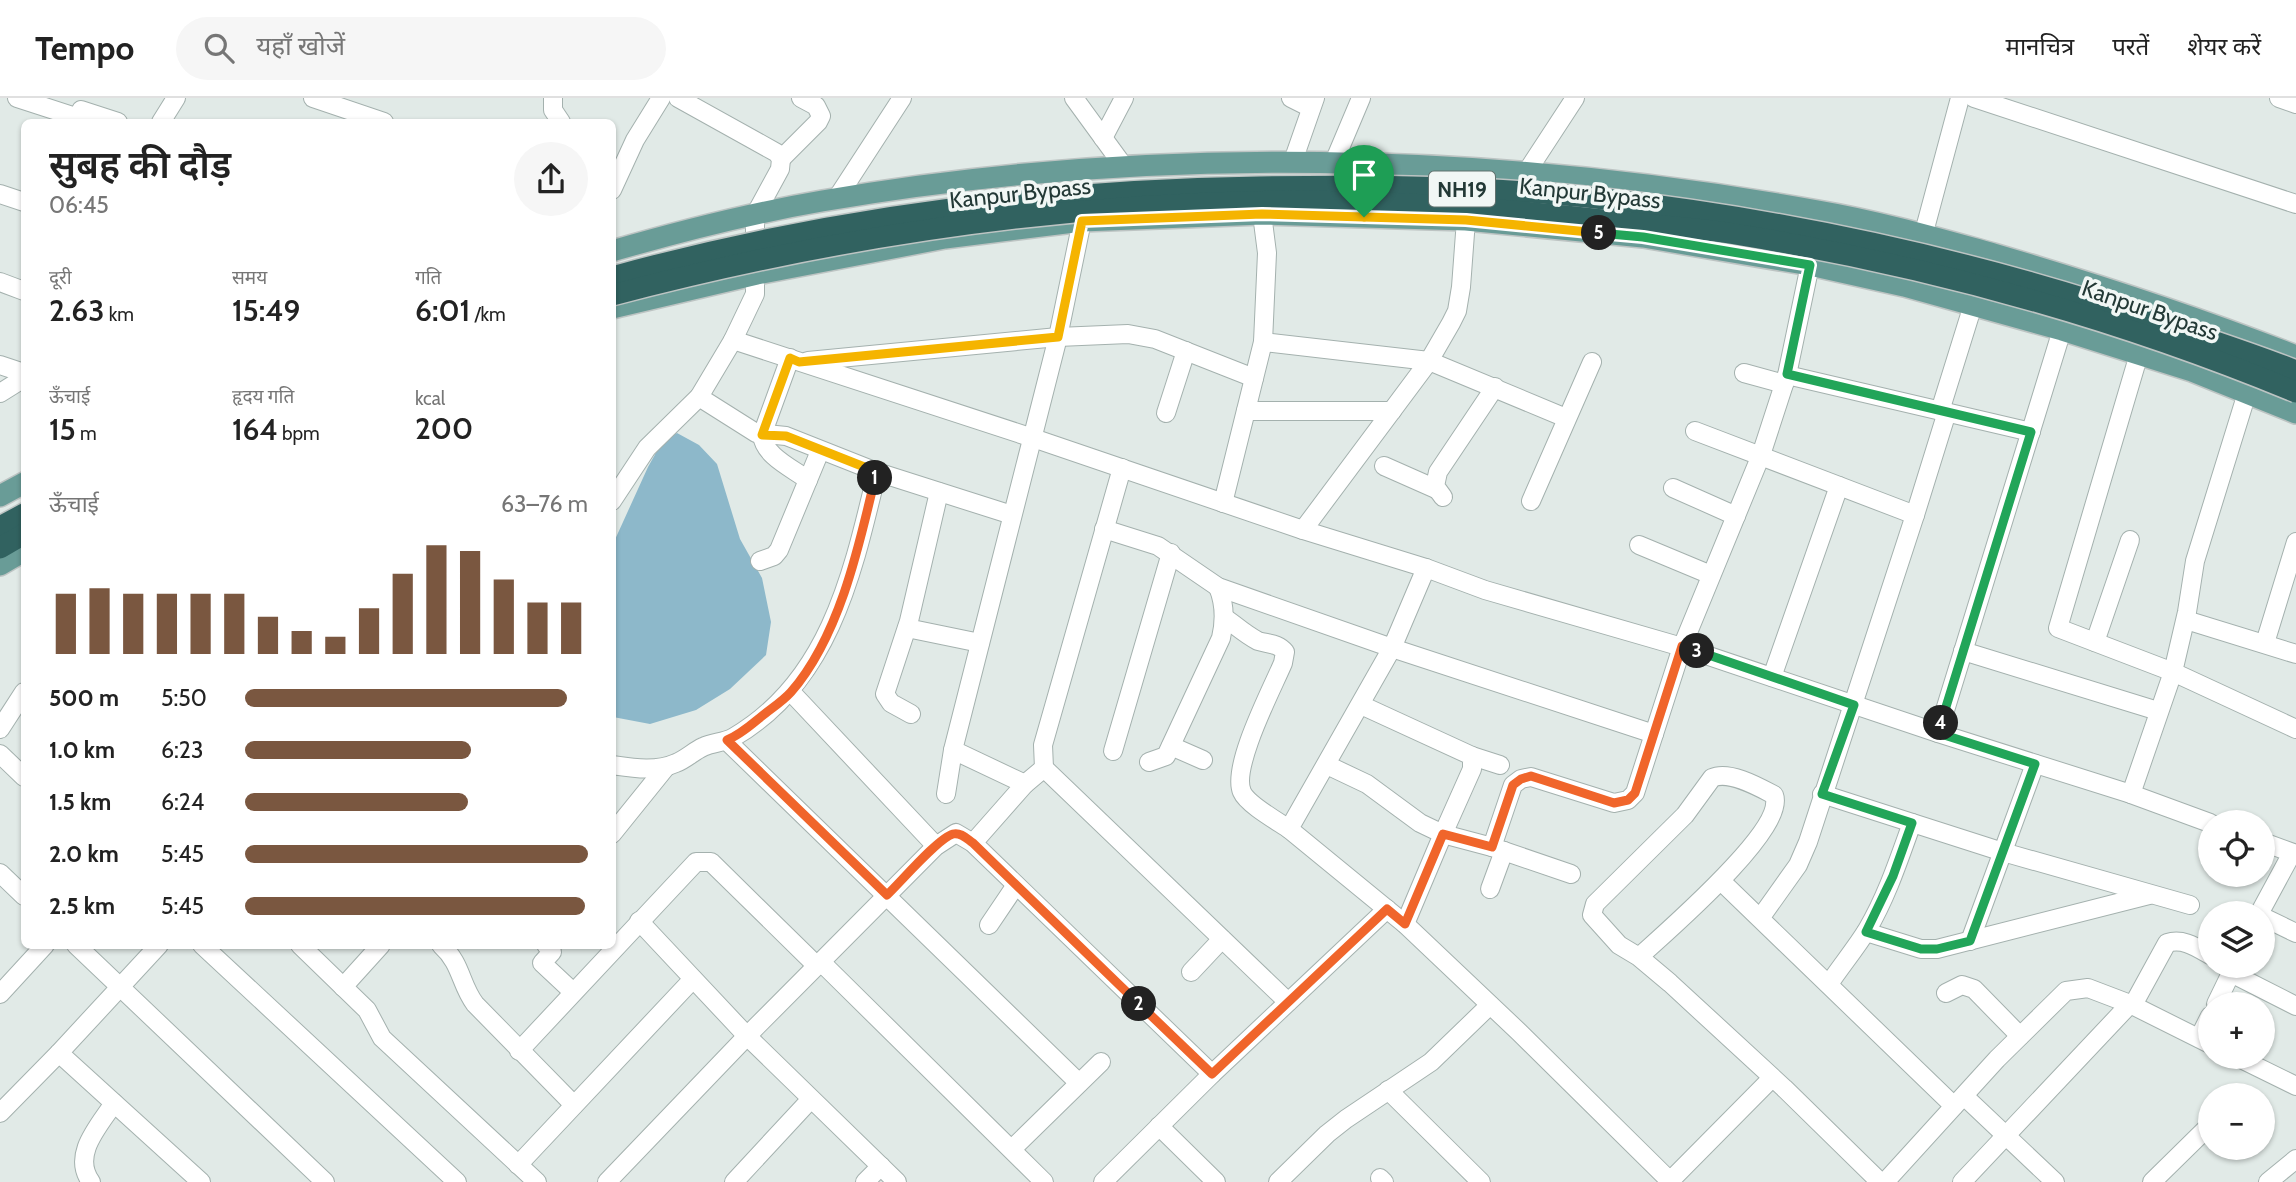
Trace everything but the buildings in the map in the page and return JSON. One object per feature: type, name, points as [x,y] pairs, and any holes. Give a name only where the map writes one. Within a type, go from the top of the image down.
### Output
[{"type":"highway","name":"Kanpur Bypass","points":[[616,276],[811,231],[1004,202],[1094,193],[1212,188],[1370,185],[1454,188],[1603,199],[1768,223],[1880,244],[2040,283],[2296,371]]},
{"type":"highway","name":"Kanpur Bypass","points":[[616,294],[826,246],[1028,216],[1286,201],[1486,209],[1736,234],[1881,261],[2001,289],[2062,307],[2296,392]]},
{"type":"highway","points":[[0,527],[21,516]]},
{"type":"highway","points":[[0,548],[21,536]]},
{"type":"main road","points":[[616,250],[677,233],[837,198],[942,183],[1082,169],[1293,161],[1470,167],[1649,185],[1820,211],[1925,235],[2085,280],[2296,356]]},
{"type":"main road","points":[[616,307],[757,274],[945,238],[1082,221],[1262,214],[1466,220],[1643,237],[1810,265],[1904,286],[2062,330],[2192,371],[2296,413]]},
{"type":"main road","points":[[0,565],[21,553]]},
{"type":"street","points":[[17,98],[82,119]]},
{"type":"street","points":[[45,98],[109,119]]},
{"type":"street","points":[[163,119],[176,98]]},
{"type":"street","points":[[313,98],[375,119]]},
{"type":"street","points":[[553,98],[553,110],[559,119]]},
{"type":"street","points":[[616,181],[635,140],[661,98]]},
{"type":"street","points":[[678,98],[777,153],[781,159]]},
{"type":"street","points":[[616,495],[647,448],[699,397],[733,340],[755,294],[755,215],[780,169],[781,159],[821,116],[816,106],[800,98]]},
{"type":"street","points":[[837,198],[902,98]]},
{"type":"street","points":[[1074,98],[1125,168]]},
{"type":"street","points":[[1103,138],[1124,98]]},
{"type":"street","points":[[1291,98],[1313,103],[1293,161]]},
{"type":"street","points":[[1335,162],[1361,98]]},
{"type":"street","points":[[1526,173],[1575,98]]},
{"type":"street","points":[[1904,286],[1925,235],[1960,98]]},
{"type":"street","points":[[1974,98],[2296,204]]},
{"type":"street","points":[[2279,98],[2296,104]]},
{"type":"street","points":[[0,194],[21,201]]},
{"type":"street","points":[[1223,503],[1263,342],[1266,253],[1262,214]]},
{"type":"street","points":[[1303,530],[1429,361],[1457,311],[1466,220]]},
{"type":"street","points":[[946,794],[953,750],[1058,337],[1082,221]]},
{"type":"street","points":[[1490,889],[1513,785],[1521,779],[1531,776],[1614,803],[1628,800],[1635,793],[1682,646],[1761,455],[1786,379],[1810,265]]},
{"type":"street","points":[[0,282],[21,290]]},
{"type":"street","points":[[1761,917],[1798,865],[1808,842],[1915,516],[1973,305]]},
{"type":"street","points":[[1938,733],[2062,330]]},
{"type":"street","points":[[794,360],[1058,337],[1128,334],[1155,339],[1254,378]]},
{"type":"street","points":[[733,340],[1486,590],[1682,646],[2198,819]]},
{"type":"street","points":[[1263,342],[1429,361],[1566,418]]},
{"type":"street","points":[[1166,413],[1186,351]]},
{"type":"street","points":[[2139,354],[2058,628],[2173,672],[2296,729]]},
{"type":"street","points":[[794,360],[762,435],[769,452],[808,480]]},
{"type":"street","points":[[1531,500],[1592,362]]},
{"type":"street","points":[[0,365],[21,374]]},
{"type":"street","points":[[1744,373],[1943,411],[2031,432]]},
{"type":"street","points":[[0,393],[21,377]]},
{"type":"street","points":[[1384,466],[1439,493],[1434,480],[1438,472],[1495,387]]},
{"type":"street","points":[[2131,794],[2173,672],[2186,620],[2196,561],[2247,393]]},
{"type":"street","points":[[699,397],[752,432],[786,436],[877,472],[1012,515]]},
{"type":"street","points":[[1246,411],[1392,411]]},
{"type":"street","points":[[1695,431],[1915,516]]},
{"type":"street","points":[[760,561],[774,556],[779,550],[820,451]]},
{"type":"street","points":[[1122,468],[1043,745],[1044,768],[1288,1002]]},
{"type":"street","points":[[616,765],[650,769],[677,763],[705,746],[727,740],[752,724],[791,692],[814,658],[846,587],[859,547],[877,472]]},
{"type":"street","points":[[1772,677],[1839,486]]},
{"type":"street","points":[[1673,488],[1736,516]]},
{"type":"street","points":[[911,714],[891,703],[885,694],[907,628],[939,492]]},
{"type":"street","points":[[1104,529],[1143,540],[1171,553],[1219,587],[1392,648],[1654,734]]},
{"type":"street","points":[[2095,642],[2130,540]]},
{"type":"street","points":[[1639,545],[1711,575]]},
{"type":"street","points":[[2265,643],[2294,552]]},
{"type":"street","points":[[1113,751],[1171,553]]},
{"type":"street","points":[[1289,830],[1392,648],[1426,568]]},
{"type":"street","points":[[1149,762],[1166,756],[1221,638],[1224,617],[1219,587]]},
{"type":"street","points":[[1224,617],[1248,635],[1279,646],[1285,652],[1283,663],[1244,756],[1239,783],[1245,797],[1405,924],[1670,1182],[1772,1077]]},
{"type":"street","points":[[2186,620],[2296,654]]},
{"type":"street","points":[[907,628],[980,643]]},
{"type":"street","points":[[1963,651],[2158,711]]},
{"type":"street","points":[[791,692],[936,846]]},
{"type":"street","points":[[0,729],[21,697]]},
{"type":"street","points":[[1361,705],[1472,756],[1500,765]]},
{"type":"street","points":[[727,740],[1079,1083]]},
{"type":"street","points":[[1171,746],[1203,760]]},
{"type":"street","points":[[953,750],[1025,784]]},
{"type":"street","points":[[0,754],[21,775]]},
{"type":"street","points":[[1405,924],[1472,769],[1472,756]]},
{"type":"street","points":[[1970,941],[2035,764]]},
{"type":"street","points":[[1327,765],[1367,784],[1420,823],[1443,834],[1498,849],[1570,874]]},
{"type":"street","points":[[616,829],[666,767]]},
{"type":"street","points":[[973,843],[1025,784],[1044,768]]},
{"type":"street","points":[[1639,957],[1721,881],[1763,831],[1776,803],[1774,795],[1718,775],[1708,783],[1685,815],[1605,893],[1592,911],[1594,919],[1619,945],[1639,957],[1772,1077],[1880,1182]]},
{"type":"street","points":[[1822,794],[2003,852],[2190,905]]},
{"type":"street","points":[[1829,984],[1866,932],[1893,876],[1912,823]]},
{"type":"street","points":[[607,1182],[747,1036],[936,846],[956,833],[973,843],[1212,1074]]},
{"type":"street","points":[[2269,901],[2294,854],[2275,847]]},
{"type":"street","points":[[616,946],[689,867],[704,860],[710,862],[1044,1182]]},
{"type":"street","points":[[0,873],[21,893]]},
{"type":"street","points":[[1721,881],[1829,984],[1959,1101],[2007,1135],[2051,1180]]},
{"type":"street","points":[[989,925],[1016,885]]},
{"type":"street","points":[[1866,932],[1921,949],[1937,949],[2152,894]]},
{"type":"street","points":[[1103,1182],[1212,1074],[1387,909]]},
{"type":"street","points":[[639,921],[747,1036],[897,1182]]},
{"type":"street","points":[[2275,922],[2296,933]]},
{"type":"street","points":[[1191,972],[1222,939]]},
{"type":"street","points":[[1962,1182],[2132,1005],[2167,943],[2175,940],[2198,949]]},
{"type":"street","points":[[1,990],[41,949]]},
{"type":"street","points":[[80,949],[325,1182]]},
{"type":"street","points":[[0,1114],[155,949]]},
{"type":"street","points":[[206,949],[457,1182]]},
{"type":"street","points":[[304,949],[367,1010],[382,1038],[537,1182]]},
{"type":"street","points":[[343,987],[377,949]]},
{"type":"street","points":[[446,949],[458,965],[475,1004],[574,1105]]},
{"type":"street","points":[[549,949],[552,952],[541,963],[573,992]]},
{"type":"street","points":[[519,1051],[613,949]]},
{"type":"street","points":[[2246,978],[2296,1006]]},
{"type":"street","points":[[519,1165],[693,979]]},
{"type":"street","points":[[1946,993],[1962,985],[1974,989],[2020,1036]]},
{"type":"street","points":[[1885,1182],[2020,1036],[2066,991],[2088,988],[2132,1005],[2198,1038]]},
{"type":"street","points":[[1278,1182],[1327,1134],[1431,1062],[1490,1005]]},
{"type":"street","points":[[59,1053],[190,1178]]},
{"type":"street","points":[[1012,1149],[1101,1062]]},
{"type":"street","points":[[2261,1069],[2296,1086]]},
{"type":"street","points":[[1388,1090],[1481,1182]]},
{"type":"street","points":[[734,1182],[811,1099]]},
{"type":"street","points":[[91,1182],[82,1161],[86,1146],[114,1103]]},
{"type":"street","points":[[1159,1126],[1216,1182]]},
{"type":"street","points":[[2152,1182],[2198,1137]]},
{"type":"street","points":[[2268,1182],[2296,1159]]},
{"type":"street","points":[[864,1182],[881,1166]]},
{"type":"water","points":[[677,433],[699,445],[717,464],[740,539],[762,578],[771,622],[766,655],[730,689],[696,710],[650,724],[616,718],[616,537],[662,442]]},
{"type":"route","points":[[1262,214],[1364,217],[1466,220],[1643,237],[1810,265],[1787,374],[2031,432],[1938,733],[2035,764],[1970,941],[1937,949],[1921,949],[1866,932],[1893,876],[1912,823],[1822,794],[1854,705],[1682,646],[1635,793],[1628,800],[1614,803],[1531,776],[1521,779],[1513,785],[1492,847],[1443,834],[1405,924],[1387,909],[1212,1074],[973,843],[956,833],[950,835],[887,895],[727,740],[752,724],[791,692],[814,658],[846,587],[859,547],[877,472],[786,436],[762,435],[790,358],[799,362],[1058,337],[1082,221],[1262,214]]}]
